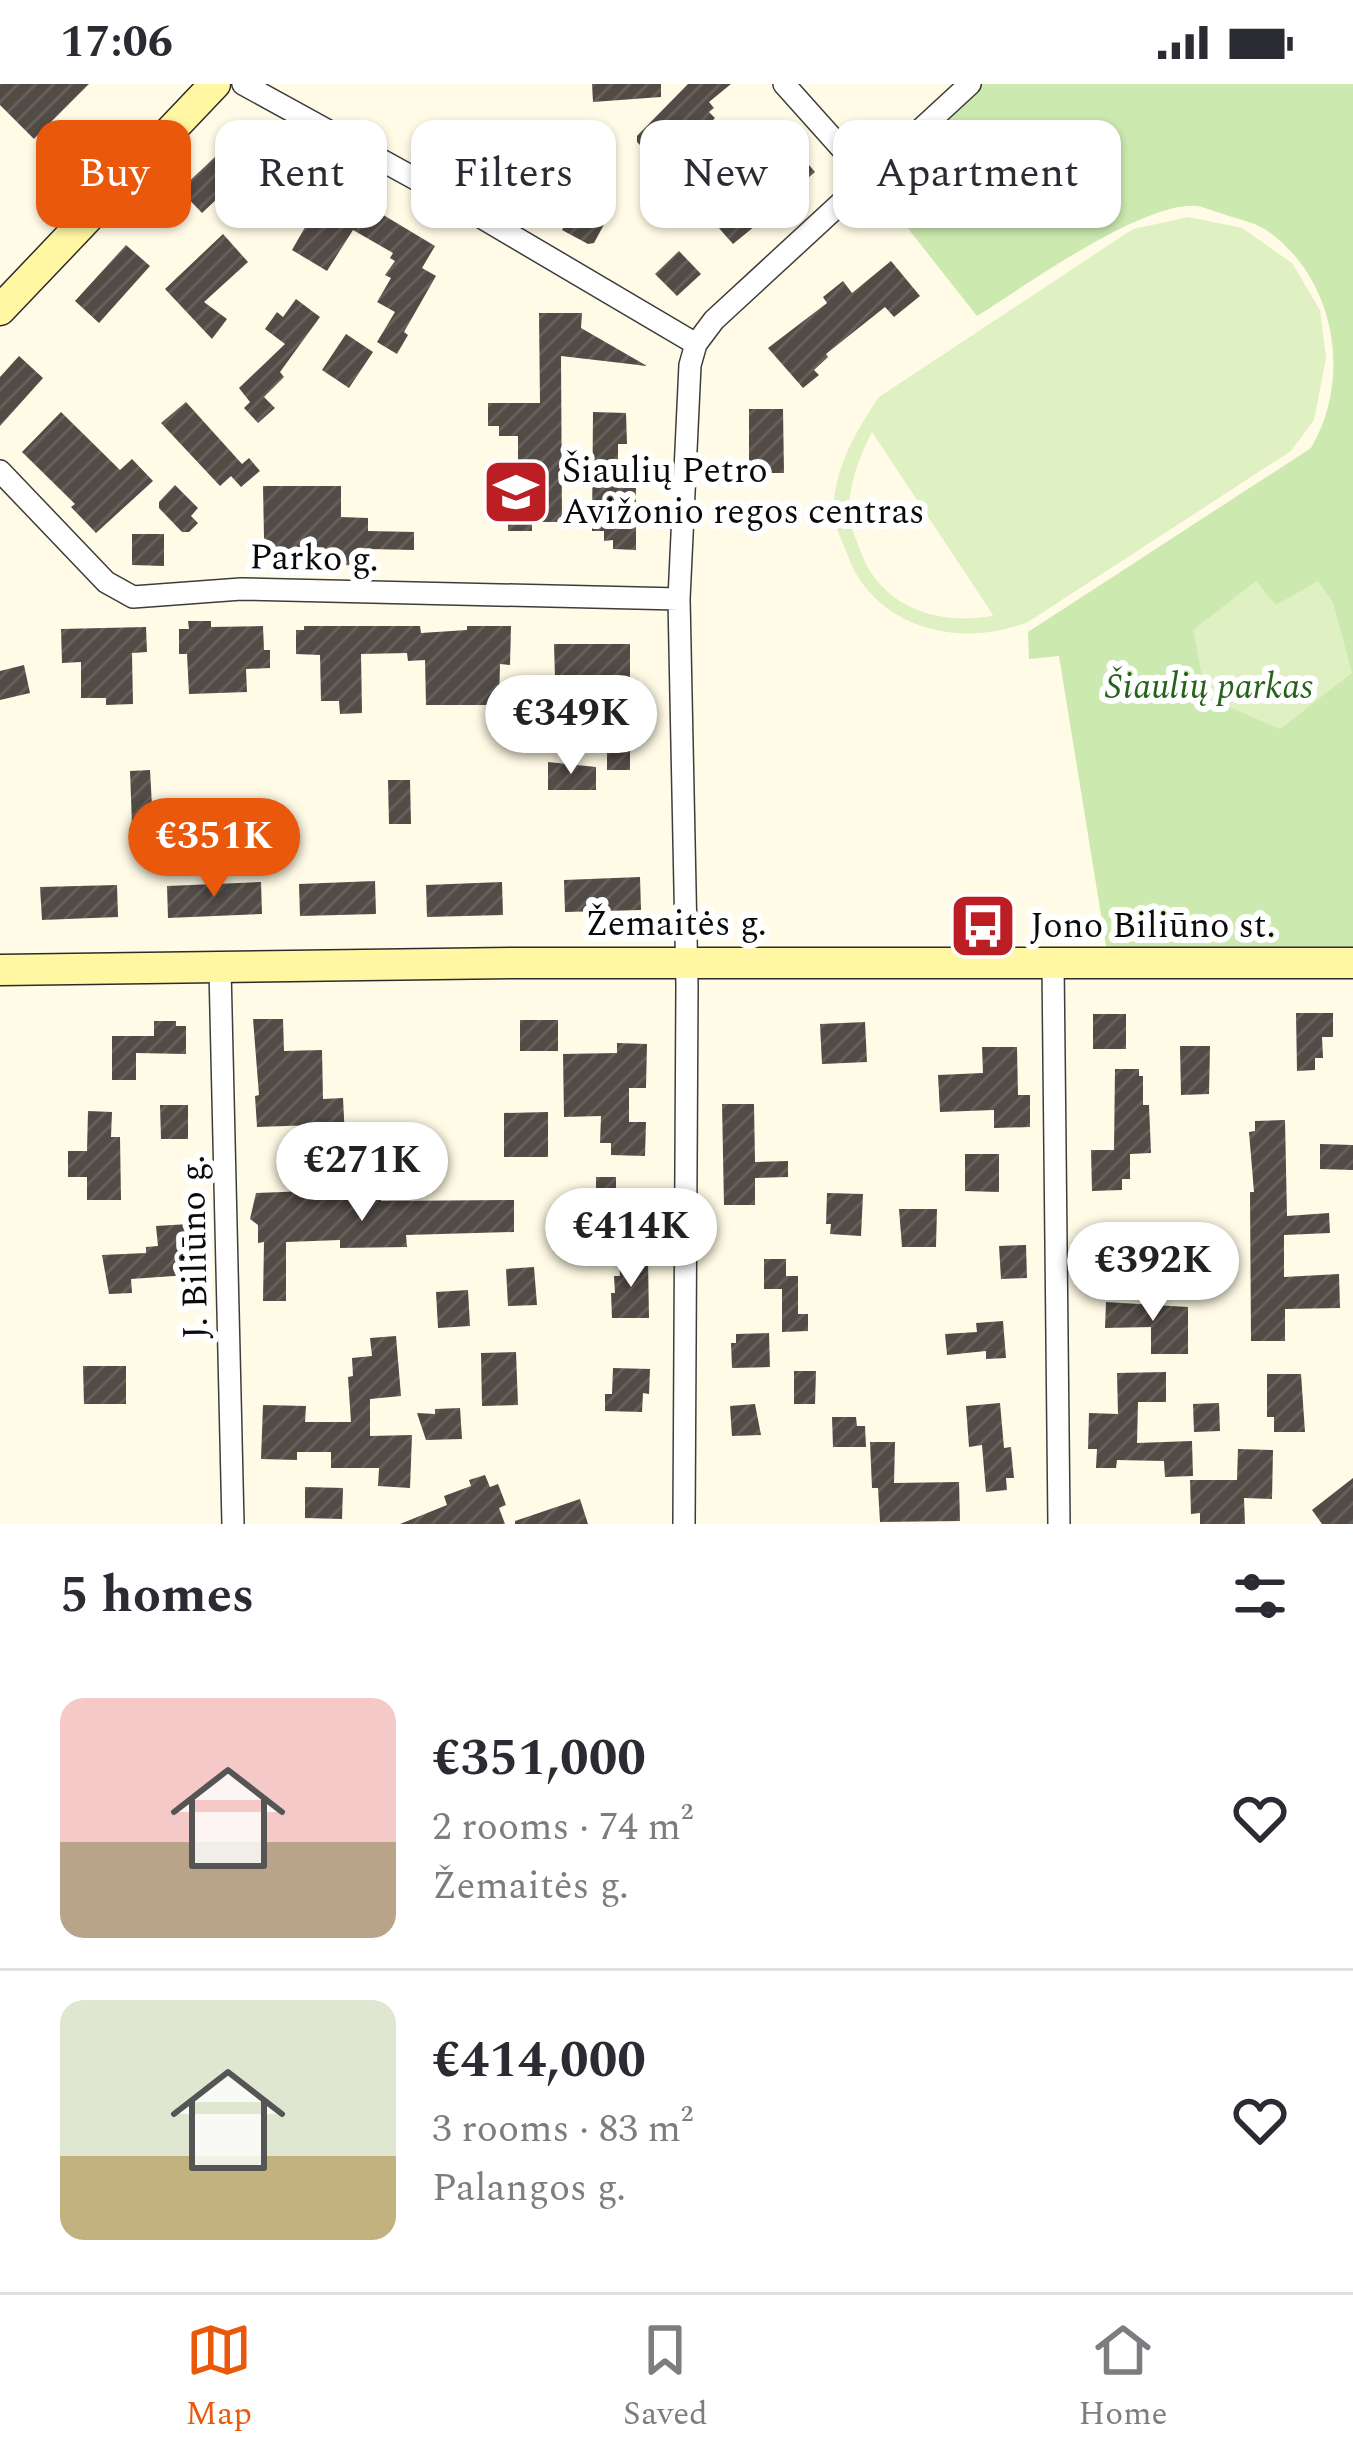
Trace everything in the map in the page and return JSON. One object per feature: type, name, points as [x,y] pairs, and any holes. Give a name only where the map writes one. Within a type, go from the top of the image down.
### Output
[{"type":"main road","points":[[0,310],[215,84]]},
{"type":"main road","name":"Žemaitės g.","points":[[0,970],[1353,963]]},
{"type":"street","points":[[243,84],[423,183],[696,344]]},
{"type":"street","points":[[784,84],[833,139]]},
{"type":"street","points":[[932,120],[970,84]]},
{"type":"street","points":[[684,1524],[686,963],[679,599],[690,365],[696,344],[714,320],[833,212]]},
{"type":"street","name":"Parko g.","points":[[0,471],[106,582],[133,597],[241,589],[679,599]]},
{"type":"street","points":[[1052,962],[1059,1524]]},
{"type":"street","name":"J. Biliūno g.","points":[[220,969],[233,1524]]},
{"type":"green space","name":"Šiaulių parkas","points":[[970,84],[1353,84],[1353,963],[1109,964],[1059,656],[1029,659],[1028,632],[1311,448],[1331,391],[1330,330],[1322,301],[1308,274],[1266,230],[1197,206],[1174,208],[1116,231],[977,316],[908,228],[1121,228],[1121,120],[932,120]]},
{"type":"green space","points":[[1189,217],[1242,228],[1292,263],[1320,310],[1326,358],[1314,420],[1291,451],[1028,622],[1001,630],[946,632],[896,614],[858,577],[835,520],[841,468],[862,424],[879,397],[1133,229]],"holes":[[[872,432],[993,615],[950,618],[911,607],[880,584],[868,567],[849,511],[856,470]]]},
{"type":"green space","points":[[1256,581],[1276,605],[1318,581],[1333,602],[1352,673],[1280,729],[1206,697],[1193,630]]},
{"type":"building","points":[[0,84],[89,84],[53,120],[36,120],[34,139],[0,105]]},
{"type":"building","points":[[592,84],[661,84],[661,97],[593,102]]},
{"type":"building","points":[[688,84],[731,84],[709,102],[713,120],[653,120]]},
{"type":"building","points":[[215,157],[215,201],[202,213],[191,202],[191,180]]},
{"type":"building","points":[[387,217],[435,246],[422,268],[436,276],[397,354],[377,342],[395,312],[377,302],[391,278],[385,275],[395,261],[390,258],[393,253],[353,230],[327,271],[292,250],[305,228],[387,228]]},
{"type":"building","points":[[602,228],[594,243],[588,244],[562,230]]},
{"type":"building","points":[[719,228],[753,228],[733,244]]},
{"type":"building","points":[[223,234],[248,262],[204,302],[227,319],[212,339],[165,289]]},
{"type":"building","points":[[126,245],[150,266],[99,323],[75,301]]},
{"type":"building","points":[[679,251],[701,274],[677,296],[655,274]]},
{"type":"building","points":[[891,261],[920,296],[894,317],[885,307],[826,354],[814,370],[819,375],[803,388],[768,348],[827,303],[823,297],[843,281],[852,293]]},
{"type":"building","points":[[296,299],[320,317],[280,372],[284,377],[264,397],[275,408],[258,423],[244,408],[250,402],[239,388],[285,344],[265,329],[277,312],[283,317]]},
{"type":"building","points":[[539,313],[582,313],[581,328],[647,366],[561,356],[562,522],[532,522],[532,531],[508,531],[508,509],[518,509],[518,436],[499,436],[499,426],[488,426],[488,403],[540,403]]},
{"type":"building","points":[[346,334],[373,352],[349,388],[322,370]]},
{"type":"building","points":[[19,356],[43,378],[0,426],[0,377]]},
{"type":"building","points":[[186,402],[242,464],[249,458],[260,471],[241,487],[231,476],[220,486],[161,423]]},
{"type":"building","points":[[749,409],[783,409],[784,473],[749,473]]},
{"type":"building","points":[[61,412],[120,470],[132,459],[153,481],[96,533],[71,507],[75,504],[22,452]]},
{"type":"building","points":[[593,412],[626,413],[627,444],[618,444],[618,481],[636,481],[636,550],[613,549],[613,540],[604,541],[604,531],[592,531]]},
{"type":"building","points":[[175,485],[198,508],[191,516],[198,523],[189,532],[182,532],[159,508]]},
{"type":"building","points":[[263,486],[341,486],[341,517],[368,518],[368,531],[414,532],[414,550],[368,549],[368,565],[267,566],[279,555],[264,538]]},
{"type":"building","points":[[132,534],[164,534],[164,566],[132,565]]},
{"type":"building","points":[[188,621],[211,621],[211,627],[263,626],[270,668],[246,669],[247,692],[189,694],[187,654],[179,654],[179,629],[189,629]]},
{"type":"building","points":[[304,626],[420,626],[421,633],[511,626],[510,665],[500,664],[499,702],[426,705],[425,660],[408,661],[407,653],[361,654],[362,713],[340,714],[339,701],[321,701],[320,655],[296,654],[296,630]]},
{"type":"building","points":[[146,627],[147,652],[132,653],[133,704],[106,705],[106,698],[81,698],[81,662],[62,663],[61,629]]},
{"type":"building","points":[[554,644],[630,644],[630,677],[555,678]]},
{"type":"building","points":[[24,665],[30,693],[0,700],[0,671]]},
{"type":"building","points":[[607,738],[630,738],[630,770],[607,770]]},
{"type":"building","points":[[548,762],[596,767],[596,790],[548,790]]},
{"type":"building","points":[[150,770],[153,824],[132,825],[130,771]]},
{"type":"building","points":[[388,780],[410,780],[411,824],[389,824]]},
{"type":"building","points":[[640,877],[641,910],[565,912],[564,880]]},
{"type":"building","points":[[375,881],[376,914],[300,916],[299,884]]},
{"type":"building","points":[[261,882],[262,914],[168,918],[167,886]]},
{"type":"building","points":[[502,882],[503,915],[427,917],[426,885]]},
{"type":"building","points":[[117,885],[118,917],[42,920],[40,887]]},
{"type":"building","points":[[1296,1013],[1333,1013],[1333,1037],[1322,1037],[1323,1058],[1315,1058],[1315,1070],[1297,1071]]},
{"type":"building","points":[[1093,1014],[1126,1014],[1126,1049],[1093,1049]]},
{"type":"building","points":[[253,1019],[283,1019],[284,1051],[322,1050],[323,1099],[343,1098],[345,1138],[316,1139],[315,1125],[257,1127]]},
{"type":"building","points":[[520,1020],[558,1020],[558,1051],[520,1051]]},
{"type":"building","points":[[154,1021],[186,1026],[186,1054],[136,1053],[136,1080],[112,1080],[112,1036],[154,1036]]},
{"type":"building","points":[[865,1022],[867,1062],[822,1064],[820,1024]]},
{"type":"building","points":[[617,1043],[647,1044],[646,1088],[629,1088],[629,1122],[646,1122],[645,1156],[611,1155],[611,1143],[600,1143],[601,1116],[564,1117],[563,1054],[617,1053]]},
{"type":"building","points":[[1180,1046],[1210,1046],[1209,1094],[1181,1095]]},
{"type":"building","points":[[982,1047],[1017,1047],[1018,1095],[1030,1095],[1030,1127],[994,1128],[994,1110],[940,1112],[938,1075],[983,1073]]},
{"type":"building","points":[[1115,1069],[1139,1069],[1143,1076],[1151,1153],[1130,1154],[1130,1179],[1122,1179],[1122,1190],[1092,1191],[1091,1150],[1114,1150]]},
{"type":"building","points":[[722,1104],[754,1104],[755,1162],[788,1161],[788,1177],[755,1178],[755,1205],[724,1205]]},
{"type":"building","points":[[160,1105],[188,1105],[188,1139],[161,1139]]},
{"type":"building","points":[[88,1111],[112,1112],[111,1137],[120,1137],[121,1200],[87,1200],[87,1177],[68,1177],[68,1151],[87,1151]]},
{"type":"building","points":[[548,1112],[548,1157],[504,1157],[504,1113]]},
{"type":"building","points":[[1285,1120],[1287,1216],[1329,1213],[1330,1233],[1284,1235],[1284,1277],[1339,1274],[1340,1308],[1285,1309],[1285,1341],[1251,1341],[1250,1192],[1254,1192],[1249,1132],[1255,1131],[1255,1121]]},
{"type":"building","points":[[1320,1144],[1353,1145],[1353,1170],[1320,1169]]},
{"type":"building","points":[[965,1154],[999,1154],[999,1192],[965,1191]]},
{"type":"building","points":[[596,1177],[616,1177],[616,1191],[646,1191],[647,1227],[613,1227],[613,1207],[596,1207]]},
{"type":"building","points":[[256,1193],[381,1193],[381,1201],[514,1200],[514,1232],[406,1235],[407,1247],[340,1248],[340,1240],[286,1242],[286,1301],[263,1301],[264,1242],[258,1243],[258,1225],[250,1219]]},
{"type":"building","points":[[827,1193],[863,1194],[861,1236],[830,1234]]},
{"type":"building","points":[[899,1209],[937,1209],[936,1247],[902,1247]]},
{"type":"building","points":[[189,1224],[188,1275],[131,1279],[132,1293],[109,1294],[102,1255],[146,1253],[146,1247],[158,1246],[156,1226]]},
{"type":"building","points":[[1129,1228],[1130,1233],[1147,1232],[1148,1259],[1107,1261],[1105,1229]]},
{"type":"building","points":[[1026,1245],[1027,1278],[1001,1279],[999,1246]]},
{"type":"building","points":[[648,1259],[649,1318],[612,1318],[611,1293],[615,1293],[614,1276],[620,1276],[619,1260]]},
{"type":"building","points":[[764,1259],[786,1259],[786,1276],[798,1276],[798,1314],[808,1314],[808,1331],[782,1332],[782,1289],[764,1289]]},
{"type":"building","points":[[534,1267],[537,1305],[508,1306],[506,1269]]},
{"type":"building","points":[[468,1290],[470,1326],[438,1328],[436,1292]]},
{"type":"building","points":[[1106,1302],[1188,1307],[1188,1354],[1151,1354],[1151,1327],[1105,1328]]},
{"type":"building","points":[[1003,1321],[1006,1358],[986,1359],[986,1351],[947,1355],[945,1334],[977,1332],[976,1323]]},
{"type":"building","points":[[769,1333],[770,1367],[732,1368],[731,1343],[736,1343],[736,1334]]},
{"type":"building","points":[[396,1336],[401,1396],[370,1399],[370,1436],[412,1435],[410,1488],[378,1486],[379,1468],[331,1468],[331,1452],[297,1452],[297,1460],[261,1459],[263,1405],[306,1406],[305,1422],[351,1422],[348,1377],[353,1376],[352,1358],[372,1356],[370,1338]]},
{"type":"building","points":[[516,1352],[518,1405],[482,1406],[481,1353]]},
{"type":"building","points":[[83,1366],[126,1366],[126,1404],[84,1404]]},
{"type":"building","points":[[613,1368],[650,1369],[642,1412],[605,1411],[605,1394],[612,1394]]},
{"type":"building","points":[[794,1371],[816,1371],[815,1404],[794,1404]]},
{"type":"building","points":[[1166,1372],[1166,1402],[1138,1402],[1137,1443],[1192,1441],[1193,1476],[1165,1477],[1164,1461],[1117,1460],[1116,1468],[1096,1468],[1097,1449],[1088,1449],[1089,1413],[1118,1414],[1117,1373]]},
{"type":"building","points":[[1267,1374],[1301,1374],[1305,1432],[1274,1432],[1274,1417],[1267,1417]]},
{"type":"building","points":[[1000,1403],[1004,1448],[1011,1447],[1014,1478],[1006,1478],[1007,1490],[986,1492],[982,1445],[969,1447],[966,1406]]},
{"type":"building","points":[[1219,1403],[1220,1431],[1194,1432],[1193,1404]]},
{"type":"building","points":[[755,1404],[761,1435],[732,1436],[730,1406]]},
{"type":"building","points":[[460,1408],[462,1439],[426,1440],[417,1413]]},
{"type":"building","points":[[832,1417],[856,1417],[857,1426],[865,1426],[866,1447],[833,1447]]},
{"type":"building","points":[[870,1442],[895,1442],[894,1483],[959,1482],[960,1521],[880,1522],[878,1488],[872,1488]]},
{"type":"building","points":[[1238,1449],[1273,1450],[1272,1499],[1244,1498],[1245,1524],[1200,1524],[1200,1513],[1191,1514],[1190,1480],[1237,1480]]},
{"type":"building","points":[[485,1475],[490,1487],[498,1484],[506,1505],[499,1508],[505,1524],[400,1524],[447,1505],[444,1496]]},
{"type":"building","points":[[1353,1478],[1353,1524],[1322,1524],[1312,1510]]},
{"type":"building","points":[[305,1487],[343,1488],[342,1519],[305,1518]]},
{"type":"building","points":[[580,1499],[588,1524],[515,1524],[515,1521]]},
{"type":"place","name":"Šiaulių Petro Avižonio regos centras","points":[[516,492]]},
{"type":"place","name":"Jono Biliūno st.","points":[[983,926]]}]
